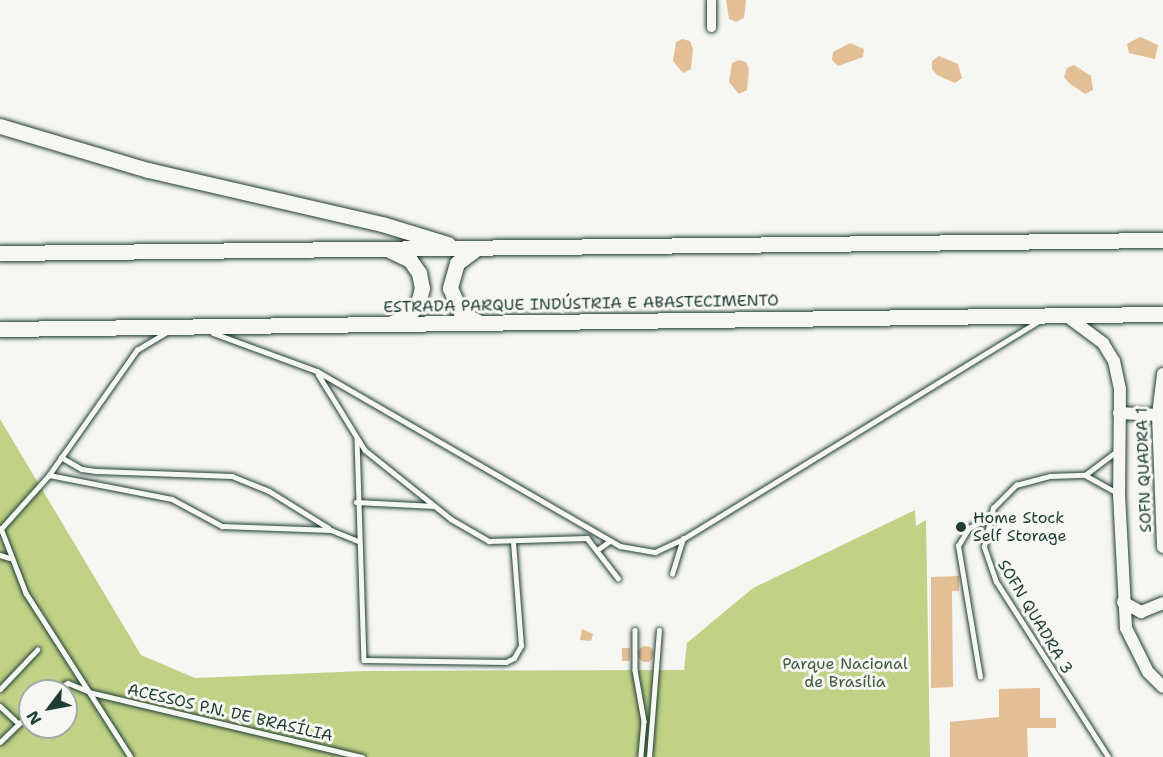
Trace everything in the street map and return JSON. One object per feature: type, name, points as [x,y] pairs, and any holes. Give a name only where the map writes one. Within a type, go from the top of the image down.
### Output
[{"type":"highway","points":[[0,126],[148,170],[382,224],[470,248]]},
{"type":"highway","points":[[0,253],[1163,240]]},
{"type":"highway","points":[[470,248],[457,263],[450,288],[461,313],[480,323]]},
{"type":"highway","points":[[389,325],[409,315],[418,303],[422,288],[419,273],[410,260],[390,250]]},
{"type":"highway","name":"ESTRADA PARQUE INDÚSTRIA E ABASTECIMENTO","points":[[0,329],[1163,314]]},
{"type":"street","points":[[711,0],[711,27]]},
{"type":"street","points":[[1057,315],[1103,343],[1114,361],[1119,413],[1119,494],[1126,628],[1137,654],[1163,687]]},
{"type":"street","name":"SOFN QUADRA 1","points":[[1163,374],[1158,415],[1163,547]]},
{"type":"street","points":[[1119,413],[1158,415]]},
{"type":"street","points":[[1123,602],[1141,612],[1163,603]]},
{"type":"lane","points":[[193,326],[317,371],[610,541],[645,553],[683,539],[1057,315]]},
{"type":"lane","points":[[131,757],[93,693],[26,593],[10,558],[0,528],[50,475],[137,350],[174,327]]},
{"type":"lane","points":[[317,371],[365,450],[473,535],[489,541],[585,538],[618,578]]},
{"type":"lane","points":[[357,439],[356,502],[364,660],[494,662],[514,658],[521,646],[513,541]]},
{"type":"lane","points":[[1119,449],[1085,475],[1119,494]]},
{"type":"lane","points":[[62,457],[82,469],[97,471],[232,476],[269,491],[331,530],[358,541]]},
{"type":"lane","points":[[50,475],[172,499],[233,528],[331,530]]},
{"type":"lane","name":"SOFN QUADRA 3","points":[[1085,475],[1050,476],[1016,485],[1004,494],[990,518],[984,547],[996,582],[1108,757]]},
{"type":"lane","points":[[356,502],[434,506]]},
{"type":"lane","points":[[980,677],[958,546],[969,528],[990,518]]},
{"type":"lane","points":[[672,574],[683,539]]},
{"type":"lane","points":[[597,550],[610,541]]},
{"type":"lane","points":[[0,555],[10,558]]},
{"type":"lane","points":[[634,630],[635,670],[643,701],[642,755]]},
{"type":"lane","points":[[649,757],[659,630]]},
{"type":"lane","points":[[0,689],[37,651]]},
{"type":"lane","name":"ACESSOS P.N. DE BRASÍLIA","points":[[78,687],[93,693],[362,757]]},
{"type":"lane","points":[[0,706],[17,723],[0,742]]},
{"type":"green space","name":"Parque Nacional de Brasília","points":[[0,419],[141,655],[195,678],[364,671],[684,670],[687,643],[753,588],[915,510],[916,526],[926,520],[930,757],[0,757]]},
{"type":"building","points":[[726,0],[746,0],[744,18],[736,22],[729,19]]},
{"type":"building","points":[[1140,37],[1158,45],[1155,59],[1129,53],[1127,44]]},
{"type":"building","points":[[682,39],[690,41],[693,49],[691,69],[683,73],[673,61],[676,42]]},
{"type":"building","points":[[850,43],[864,49],[863,57],[838,66],[832,60],[833,52]]},
{"type":"building","points":[[939,56],[958,64],[962,78],[955,83],[937,75],[932,69],[932,61]]},
{"type":"building","points":[[739,60],[746,62],[749,70],[747,90],[739,94],[729,82],[732,63]]},
{"type":"building","points":[[1074,65],[1091,76],[1093,90],[1085,94],[1064,77],[1067,68]]},
{"type":"building","points":[[959,576],[959,591],[952,591],[953,687],[931,688],[931,577]]},
{"type":"building","points":[[582,629],[593,634],[591,641],[580,640]]},
{"type":"building","points":[[646,646],[654,654],[646,662],[638,654]]},
{"type":"building","points":[[622,648],[630,648],[630,661],[622,661]]},
{"type":"building","points":[[1040,688],[1040,718],[1056,718],[1056,728],[1027,728],[1028,757],[950,757],[950,722],[999,717],[999,689]]},
{"type":"place","name":"Home Stock Self Storage","points":[[961,527]]}]
